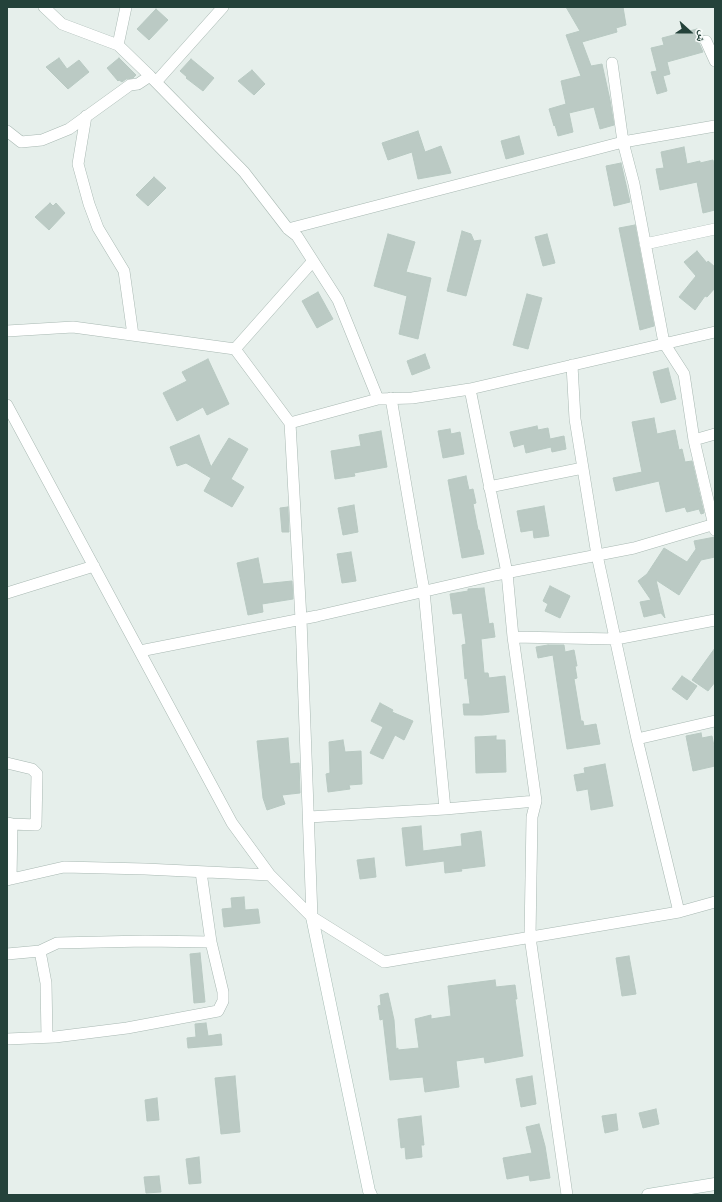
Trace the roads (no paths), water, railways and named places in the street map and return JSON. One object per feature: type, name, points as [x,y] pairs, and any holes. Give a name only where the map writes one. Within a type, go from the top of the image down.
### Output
[{"type":"street","points":[[44,7],[62,24],[118,45],[244,172],[288,229],[297,236],[338,300],[378,399]]},
{"type":"street","points":[[118,45],[126,7]]},
{"type":"street","points":[[7,131],[21,142],[42,140],[69,129],[130,85],[153,79],[223,7]]},
{"type":"street","points":[[706,41],[715,61]]},
{"type":"street","points":[[140,651],[302,619],[506,573],[634,548],[715,526],[694,440],[684,374],[664,343],[634,184],[623,142],[612,64]]},
{"type":"street","points":[[86,116],[78,164],[89,204],[98,228],[124,271],[133,336]]},
{"type":"street","points":[[288,229],[623,142],[715,126]]},
{"type":"street","points":[[645,244],[715,229]]},
{"type":"street","points":[[235,350],[313,261]]},
{"type":"street","points":[[7,330],[73,327],[235,350],[290,423],[302,619],[312,917],[371,1195]]},
{"type":"street","points":[[290,423],[378,399],[412,398],[470,389],[715,332]]},
{"type":"street","points":[[572,365],[575,420],[597,555],[637,739],[679,912]]},
{"type":"street","points":[[470,389],[506,573],[513,637],[536,801],[532,817],[530,937],[567,1195]]},
{"type":"street","points":[[391,398],[424,591],[445,809]]},
{"type":"street","points":[[7,405],[232,823],[270,875],[312,917],[384,962],[679,912],[715,902]]},
{"type":"street","points":[[694,440],[715,434]]},
{"type":"street","points":[[489,487],[583,468]]},
{"type":"street","points":[[7,593],[94,566]]},
{"type":"street","points":[[513,637],[616,639],[715,620]]},
{"type":"street","points":[[637,739],[715,721]]},
{"type":"street","points":[[7,763],[32,769],[38,774],[36,825],[10,823],[9,880],[64,867],[270,875]]},
{"type":"street","points":[[309,817],[445,809],[536,801]]},
{"type":"street","points":[[7,1039],[47,1037],[127,1028],[218,1011],[223,1001],[223,992],[211,942],[201,872]]},
{"type":"street","points":[[7,954],[40,951],[57,943],[145,941],[211,942]]},
{"type":"street","points":[[40,951],[46,984],[47,1037]]},
{"type":"street","points":[[648,1195],[715,1184]]}]
